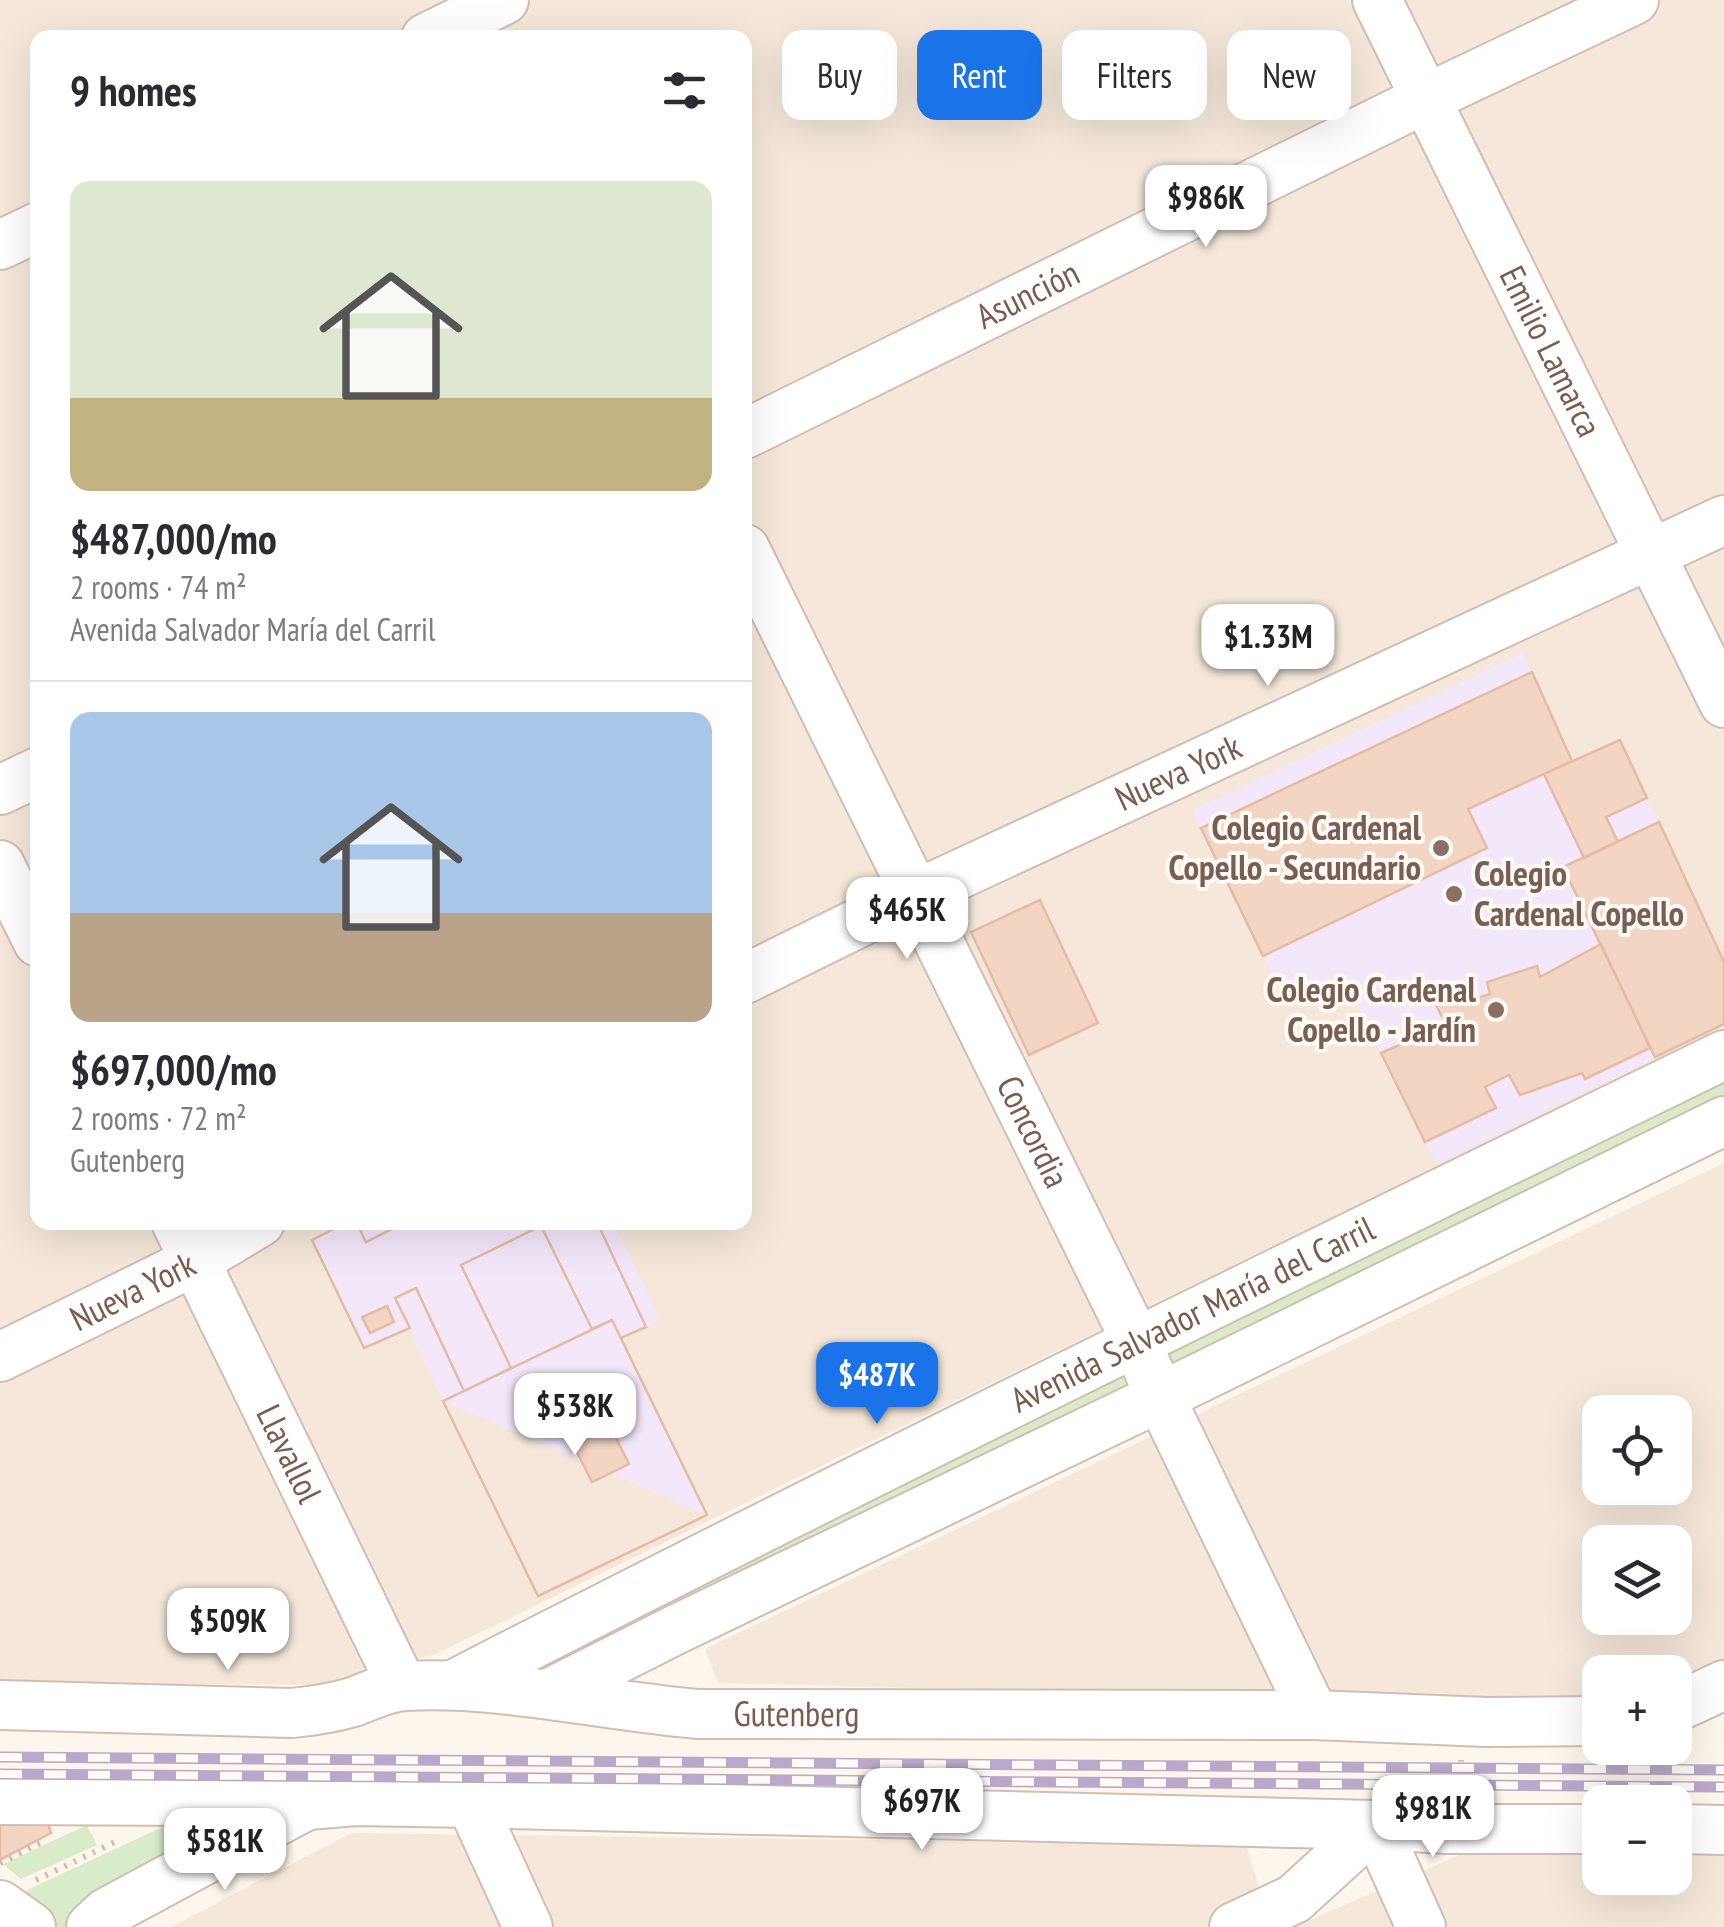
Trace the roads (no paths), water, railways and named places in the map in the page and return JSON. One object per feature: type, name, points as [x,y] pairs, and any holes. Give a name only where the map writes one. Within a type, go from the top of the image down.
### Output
[{"type":"street","name":"Emilio Lamarca","points":[[1376,0],[1724,703]]},
{"type":"street","name":"Asunción","points":[[752,431],[1424,99],[1634,0]]},
{"type":"street","points":[[445,30],[485,13]]},
{"type":"street","points":[[0,245],[30,231]]},
{"type":"street","name":"Nueva York","points":[[752,977],[918,894],[1724,520]]},
{"type":"street","name":"Concordia","points":[[752,563],[918,894],[1314,1715]]},
{"type":"street","points":[[0,790],[30,776]]},
{"type":"street","points":[[0,864],[30,926]]},
{"type":"street","name":"Avenida Salvador María del Carril","points":[[451,1686],[1136,1341],[1724,1055]]},
{"type":"street","name":"Avenida Salvador María del Carril","points":[[550,1693],[1724,1122]]},
{"type":"street","name":"Nueva York","points":[[0,1356],[185,1242],[230,1230]]},
{"type":"street","name":"Llavallol","points":[[185,1242],[402,1686]]},
{"type":"street","points":[[1692,1700],[1724,1685]]},
{"type":"street","name":"Gutenberg","points":[[0,1705],[292,1713],[323,1709],[402,1686],[472,1686],[698,1714],[1314,1715],[1486,1722],[1582,1720]]},
{"type":"street","points":[[1692,1722],[1724,1723]]},
{"type":"street","points":[[0,1800],[308,1805],[356,1801],[471,1803],[1446,1829],[1582,1829]]},
{"type":"street","points":[[471,1803],[528,1927]]},
{"type":"street","points":[[91,1927],[106,1912],[308,1805]]},
{"type":"street","points":[[1234,1927],[1294,1899],[1374,1825]]},
{"type":"street","points":[[1374,1825],[1421,1927]]},
{"type":"street","points":[[1692,1830],[1724,1830]]},
{"type":"railway","points":[[0,1757],[1724,1770]]},
{"type":"railway","points":[[0,1774],[1724,1787]]},
{"type":"place","name":"Colegio Cardenal Copello - Secundario","points":[[1441,848]]},
{"type":"place","name":"Colegio Cardenal Copello","points":[[1454,894]]},
{"type":"place","name":"Colegio Cardenal Copello - Jardín","points":[[1496,1010]]}]
